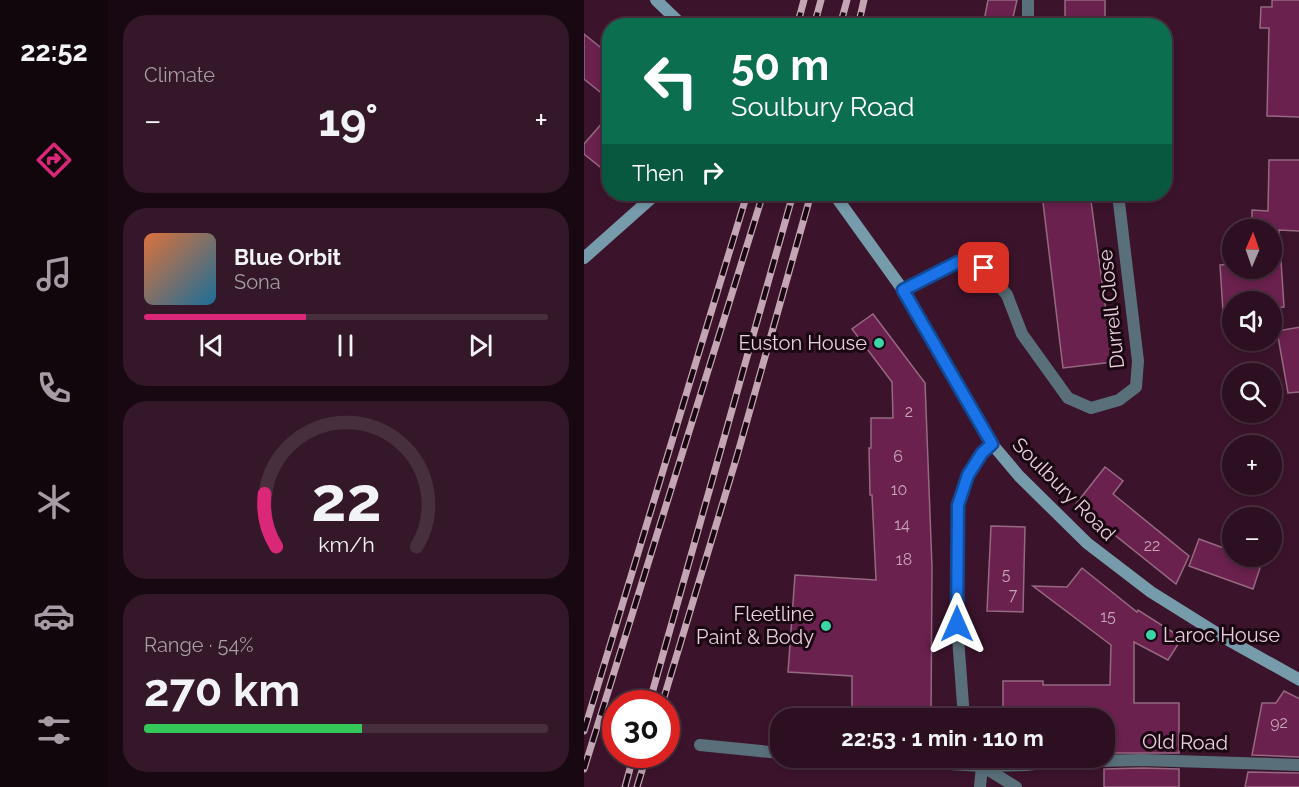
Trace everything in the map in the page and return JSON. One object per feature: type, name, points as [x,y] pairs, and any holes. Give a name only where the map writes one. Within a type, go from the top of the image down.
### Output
[{"type":"street","points":[[656,0],[675,18]]},
{"type":"street","points":[[1028,0],[1028,18]]},
{"type":"street","points":[[584,258],[648,201]]},
{"type":"street","name":"Soulbury Road","points":[[840,201],[903,290],[992,444],[1019,476],[1087,543],[1151,592],[1223,637],[1300,680]]},
{"type":"street","name":"Durrell Close","points":[[903,290],[958,262],[984,268],[1007,295],[1022,334],[1068,398],[1091,408],[1118,400],[1136,387],[1138,361],[1119,201]]},
{"type":"street","points":[[963,708],[957,624],[958,505],[968,475],[982,453],[992,444]]},
{"type":"street","points":[[700,746],[770,752]]},
{"type":"street","name":"Old Road","points":[[1115,761],[1300,765]]},
{"type":"street","points":[[980,768],[980,787]]},
{"type":"street","points":[[989,768],[1016,787]]},
{"type":"building","points":[[988,0],[1017,0],[1013,18],[985,18]]},
{"type":"building","points":[[1065,0],[1105,0],[1105,18],[1065,18]]},
{"type":"building","points":[[1272,0],[1300,0],[1300,117],[1267,116],[1269,28],[1260,28],[1261,7],[1272,7]]},
{"type":"building","points":[[584,34],[602,49],[602,94],[584,79]]},
{"type":"building","points":[[602,123],[602,169],[584,154],[584,144]]},
{"type":"building","points":[[1269,160],[1300,160],[1300,231],[1282,230],[1282,219],[1252,219],[1252,210],[1268,211]]},
{"type":"building","points":[[1043,201],[1091,201],[1113,362],[1063,368]]},
{"type":"building","points":[[1220,265],[1222,265],[1222,279],[1282,279],[1282,276],[1284,307],[1282,307],[1282,291],[1222,291],[1222,296]]},
{"type":"building","points":[[873,314],[925,383],[932,567],[931,708],[852,708],[852,676],[788,672],[795,575],[876,580],[872,495],[870,495],[871,418],[893,418],[892,382],[852,329]]},
{"type":"building","points":[[1300,327],[1300,392],[1288,393],[1281,351],[1282,330]]},
{"type":"building","points":[[1105,467],[1123,481],[1113,494],[1189,556],[1176,584],[1076,504]]},
{"type":"building","points":[[991,526],[1025,527],[1023,612],[987,611]]},
{"type":"building","points":[[1199,539],[1222,547],[1222,567],[1260,567],[1253,589],[1189,566]]},
{"type":"building","points":[[1082,568],[1137,612],[1138,610],[1182,638],[1168,660],[1134,642],[1134,703],[1179,703],[1179,753],[1115,753],[1115,708],[1003,708],[1003,681],[1043,681],[1043,685],[1110,685],[1111,645],[1033,586],[1067,587]]},
{"type":"building","points":[[1284,691],[1300,699],[1300,757],[1252,755],[1262,703],[1276,703]]},
{"type":"building","points":[[1104,769],[1179,769],[1179,787],[1104,787]]},
{"type":"building","points":[[1248,772],[1300,773],[1300,787],[1245,787]]},
{"type":"railway","points":[[799,18],[804,0]]},
{"type":"railway","points":[[816,18],[821,0]]},
{"type":"railway","points":[[842,18],[847,0]]},
{"type":"railway","points":[[860,18],[864,0]]},
{"type":"railway","points":[[584,731],[745,201]]},
{"type":"railway","points":[[584,769],[761,201]]},
{"type":"railway","points":[[653,690],[791,201]]},
{"type":"railway","points":[[666,690],[737,456],[809,201]]},
{"type":"railway","points":[[625,787],[630,768]]},
{"type":"railway","points":[[637,787],[643,768]]},
{"type":"place","name":"Euston House","points":[[879,343]]},
{"type":"place","name":"Fleetline Paint & Body","points":[[826,626]]},
{"type":"place","name":"Laroc House","points":[[1151,635]]},
{"type":"route","points":[[957,624],[958,505],[968,475],[982,453],[992,444],[903,290],[958,262],[984,268]]}]
